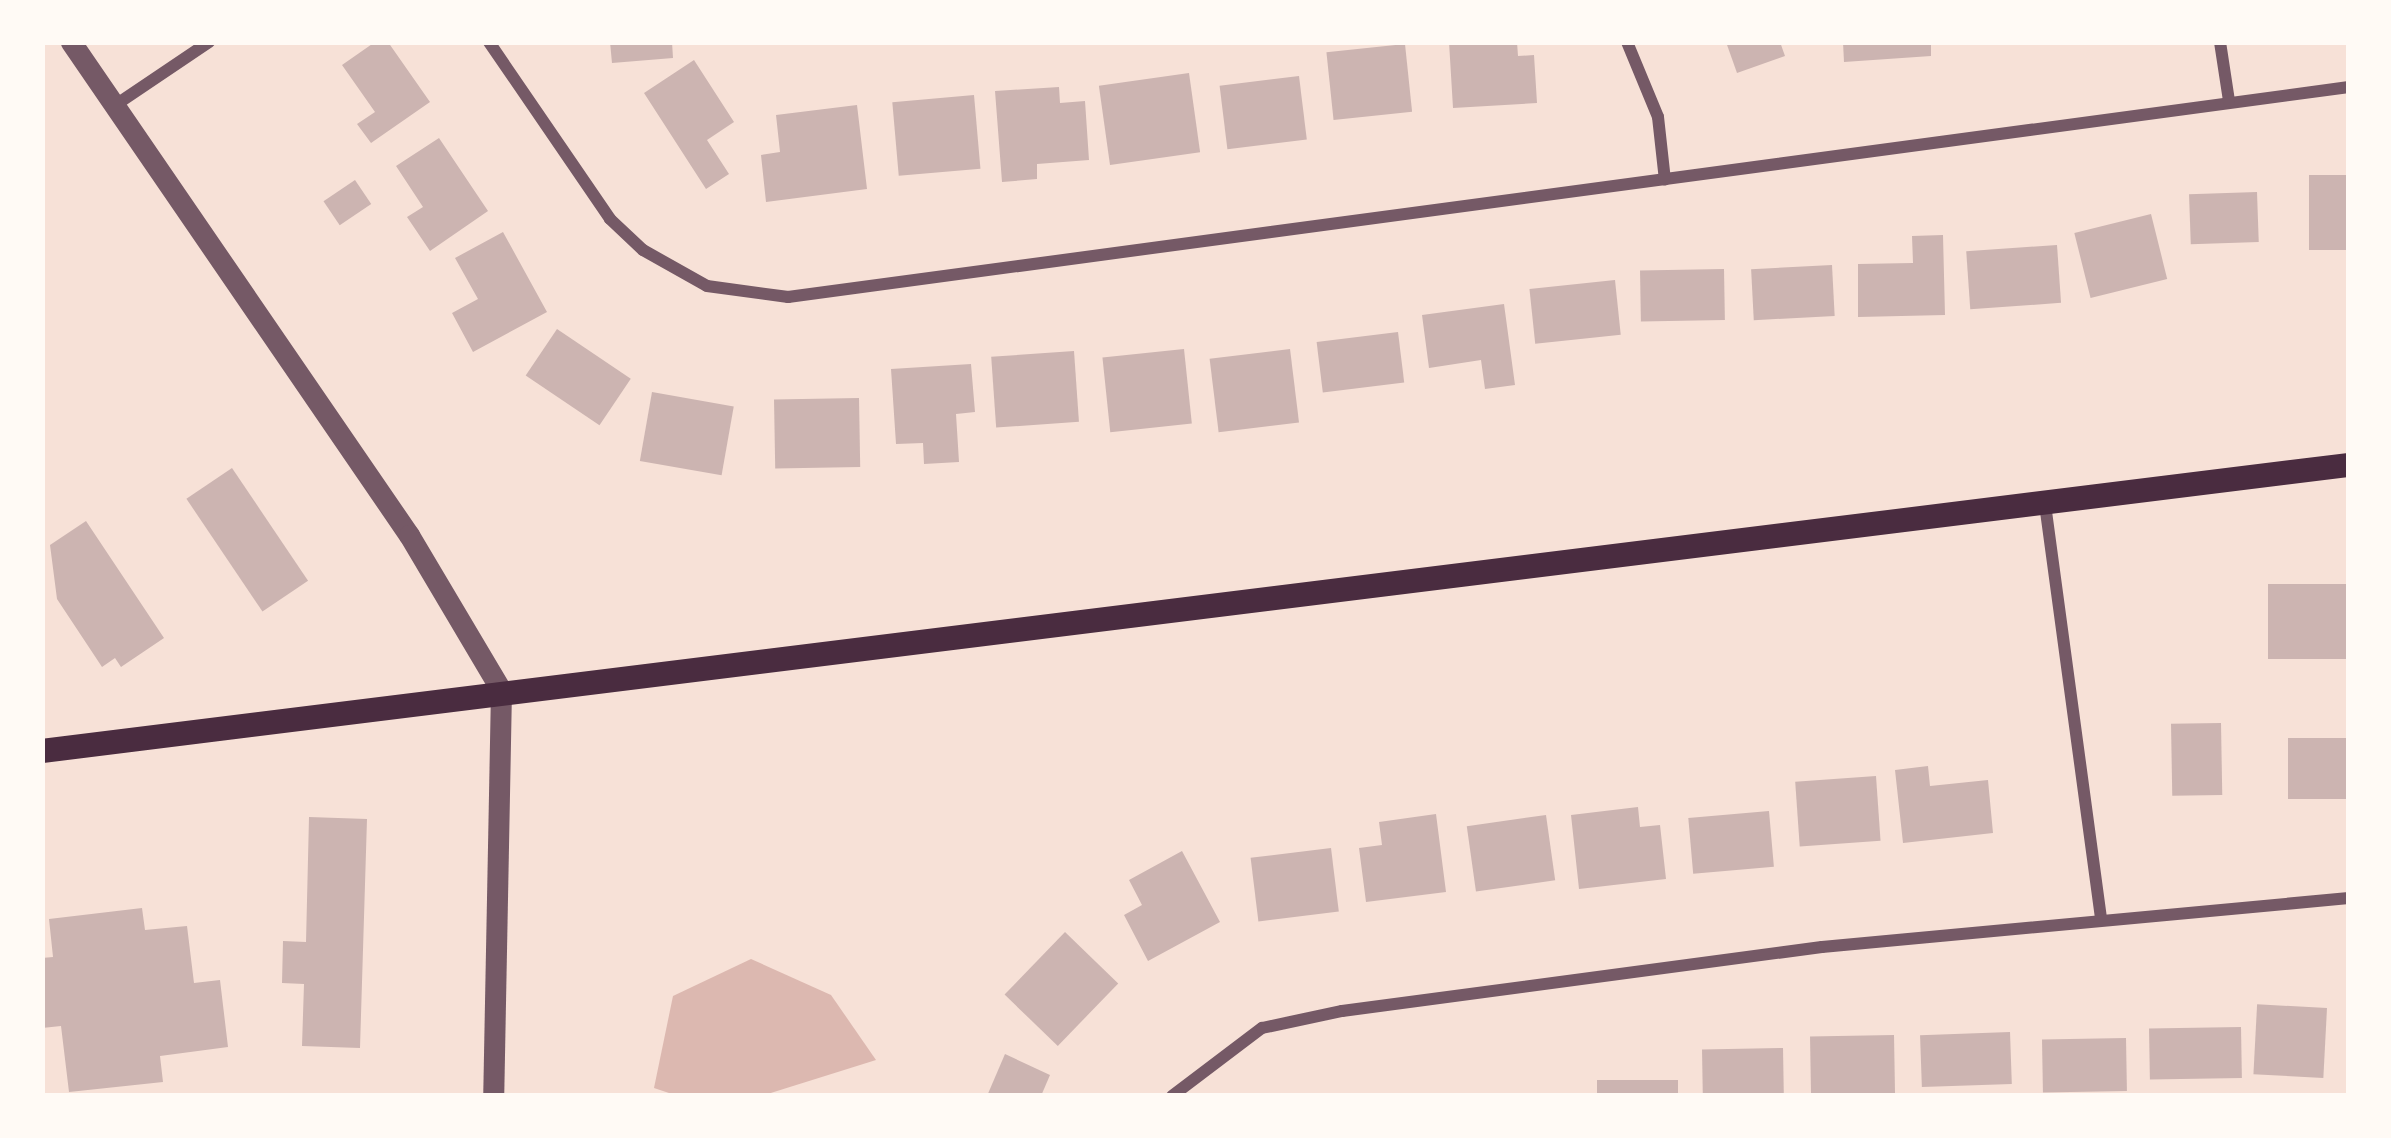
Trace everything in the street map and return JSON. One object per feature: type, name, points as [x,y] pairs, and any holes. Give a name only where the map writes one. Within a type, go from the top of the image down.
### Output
[{"type":"main road","points":[[42,752],[502,690],[2349,464]]},
{"type":"street","points":[[71,42],[409,535],[502,690],[493,1096]]},
{"type":"street","points":[[114,106],[209,42]]},
{"type":"street","points":[[489,42],[622,231],[707,286],[788,298],[2349,87]]},
{"type":"street","points":[[1627,42],[1658,117],[1664,180]]},
{"type":"street","points":[[2220,42],[2229,101]]},
{"type":"street","points":[[2045,504],[2101,919]]},
{"type":"street","points":[[1172,1096],[1262,1028],[1342,1011],[1822,947],[2349,898]]},
{"type":"shaded area","points":[[751,959],[831,995],[876,1060],[761,1096],[678,1096],[654,1088],[673,996]]},
{"type":"building","points":[[375,42],[388,42],[430,102],[371,143],[357,124],[375,112],[342,65]]},
{"type":"building","points":[[610,42],[672,42],[673,58],[612,63]]},
{"type":"building","points":[[1449,42],[1517,42],[1518,56],[1534,55],[1537,103],[1453,108]]},
{"type":"building","points":[[1726,42],[1780,42],[1785,56],[1737,73]]},
{"type":"building","points":[[1843,42],[1931,42],[1931,56],[1844,62]]},
{"type":"building","points":[[1405,44],[1412,112],[1334,120],[1326,52]]},
{"type":"building","points":[[694,60],[734,122],[707,140],[729,174],[706,189],[644,93]]},
{"type":"building","points":[[1189,73],[1200,152],[1110,165],[1099,86]]},
{"type":"building","points":[[1299,76],[1307,140],[1227,149],[1220,86]]},
{"type":"building","points":[[1059,87],[1060,103],[1085,101],[1089,160],[1037,164],[1037,179],[1002,182],[995,91]]},
{"type":"building","points":[[974,95],[980,169],[899,176],[892,102]]},
{"type":"building","points":[[857,105],[867,189],[766,202],[761,155],[780,152],[776,115]]},
{"type":"building","points":[[439,138],[488,211],[430,251],[407,217],[423,207],[396,166]]},
{"type":"building","points":[[2309,175],[2349,175],[2349,250],[2309,250]]},
{"type":"building","points":[[355,180],[371,204],[340,225],[323,201]]},
{"type":"building","points":[[2257,192],[2259,242],[2191,244],[2189,194]]},
{"type":"building","points":[[2151,214],[2167,279],[2091,298],[2074,233]]},
{"type":"building","points":[[503,232],[547,312],[473,352],[452,313],[478,299],[455,258]]},
{"type":"building","points":[[1943,235],[1945,315],[1858,317],[1858,264],[1913,263],[1912,236]]},
{"type":"building","points":[[2057,245],[2061,303],[1970,309],[1966,251]]},
{"type":"building","points":[[1832,265],[1835,316],[1754,320],[1751,269]]},
{"type":"building","points":[[1724,269],[1725,320],[1641,321],[1640,270]]},
{"type":"building","points":[[1615,280],[1621,335],[1535,344],[1529,289]]},
{"type":"building","points":[[1504,304],[1515,385],[1485,389],[1481,360],[1429,368],[1422,315]]},
{"type":"building","points":[[557,329],[631,379],[599,425],[526,375]]},
{"type":"building","points":[[1398,332],[1404,383],[1323,393],[1317,342]]},
{"type":"building","points":[[1184,349],[1192,424],[1110,432],[1102,358]]},
{"type":"building","points":[[1290,349],[1299,422],[1219,432],[1210,359]]},
{"type":"building","points":[[1074,351],[1079,422],[996,428],[991,357]]},
{"type":"building","points":[[971,364],[975,412],[956,414],[959,462],[924,464],[923,443],[896,444],[891,369]]},
{"type":"building","points":[[652,392],[734,406],[722,475],[640,461]]},
{"type":"building","points":[[859,398],[860,467],[775,468],[774,399]]},
{"type":"building","points":[[232,468],[308,581],[262,612],[186,499]]},
{"type":"building","points":[[86,521],[164,638],[121,667],[115,658],[102,667],[57,599],[50,545]]},
{"type":"building","points":[[2268,584],[2349,584],[2349,659],[2268,659]]},
{"type":"building","points":[[2221,723],[2222,795],[2172,796],[2171,724]]},
{"type":"building","points":[[2288,738],[2349,738],[2349,799],[2288,799]]},
{"type":"building","points":[[1928,766],[1930,786],[1988,780],[1993,833],[1903,843],[1895,770]]},
{"type":"building","points":[[1876,776],[1881,841],[1800,846],[1795,782]]},
{"type":"building","points":[[1638,807],[1640,827],[1660,825],[1666,879],[1579,889],[1571,815]]},
{"type":"building","points":[[1769,811],[1774,867],[1693,874],[1688,818]]},
{"type":"building","points":[[1436,814],[1446,892],[1366,902],[1359,848],[1382,845],[1379,822]]},
{"type":"building","points":[[1546,815],[1555,880],[1476,891],[1467,826]]},
{"type":"building","points":[[309,817],[367,819],[360,1048],[302,1046],[304,984],[282,983],[283,941],[306,942]]},
{"type":"building","points":[[1331,848],[1339,912],[1258,921],[1251,858]]},
{"type":"building","points":[[1182,851],[1220,922],[1148,961],[1124,915],[1142,905],[1129,880]]},
{"type":"building","points":[[142,908],[145,930],[187,926],[194,983],[220,980],[228,1047],[160,1056],[163,1082],[69,1092],[61,1026],[42,1028],[42,958],[53,957],[49,919]]},
{"type":"building","points":[[1065,932],[1118,983],[1058,1046],[1005,995]]},
{"type":"building","points":[[2257,1004],[2327,1008],[2323,1078],[2253,1074]]},
{"type":"building","points":[[2241,1027],[2242,1078],[2150,1080],[2149,1029]]},
{"type":"building","points":[[2010,1032],[2012,1084],[1922,1087],[1920,1035]]},
{"type":"building","points":[[1894,1035],[1895,1096],[1811,1096],[1810,1036]]},
{"type":"building","points":[[2126,1038],[2127,1091],[2043,1092],[2042,1039]]},
{"type":"building","points":[[1783,1048],[1784,1096],[1703,1096],[1702,1049]]},
{"type":"building","points":[[1005,1054],[1050,1075],[1041,1096],[987,1096]]},
{"type":"building","points":[[1597,1080],[1678,1080],[1678,1096],[1597,1096]]}]
